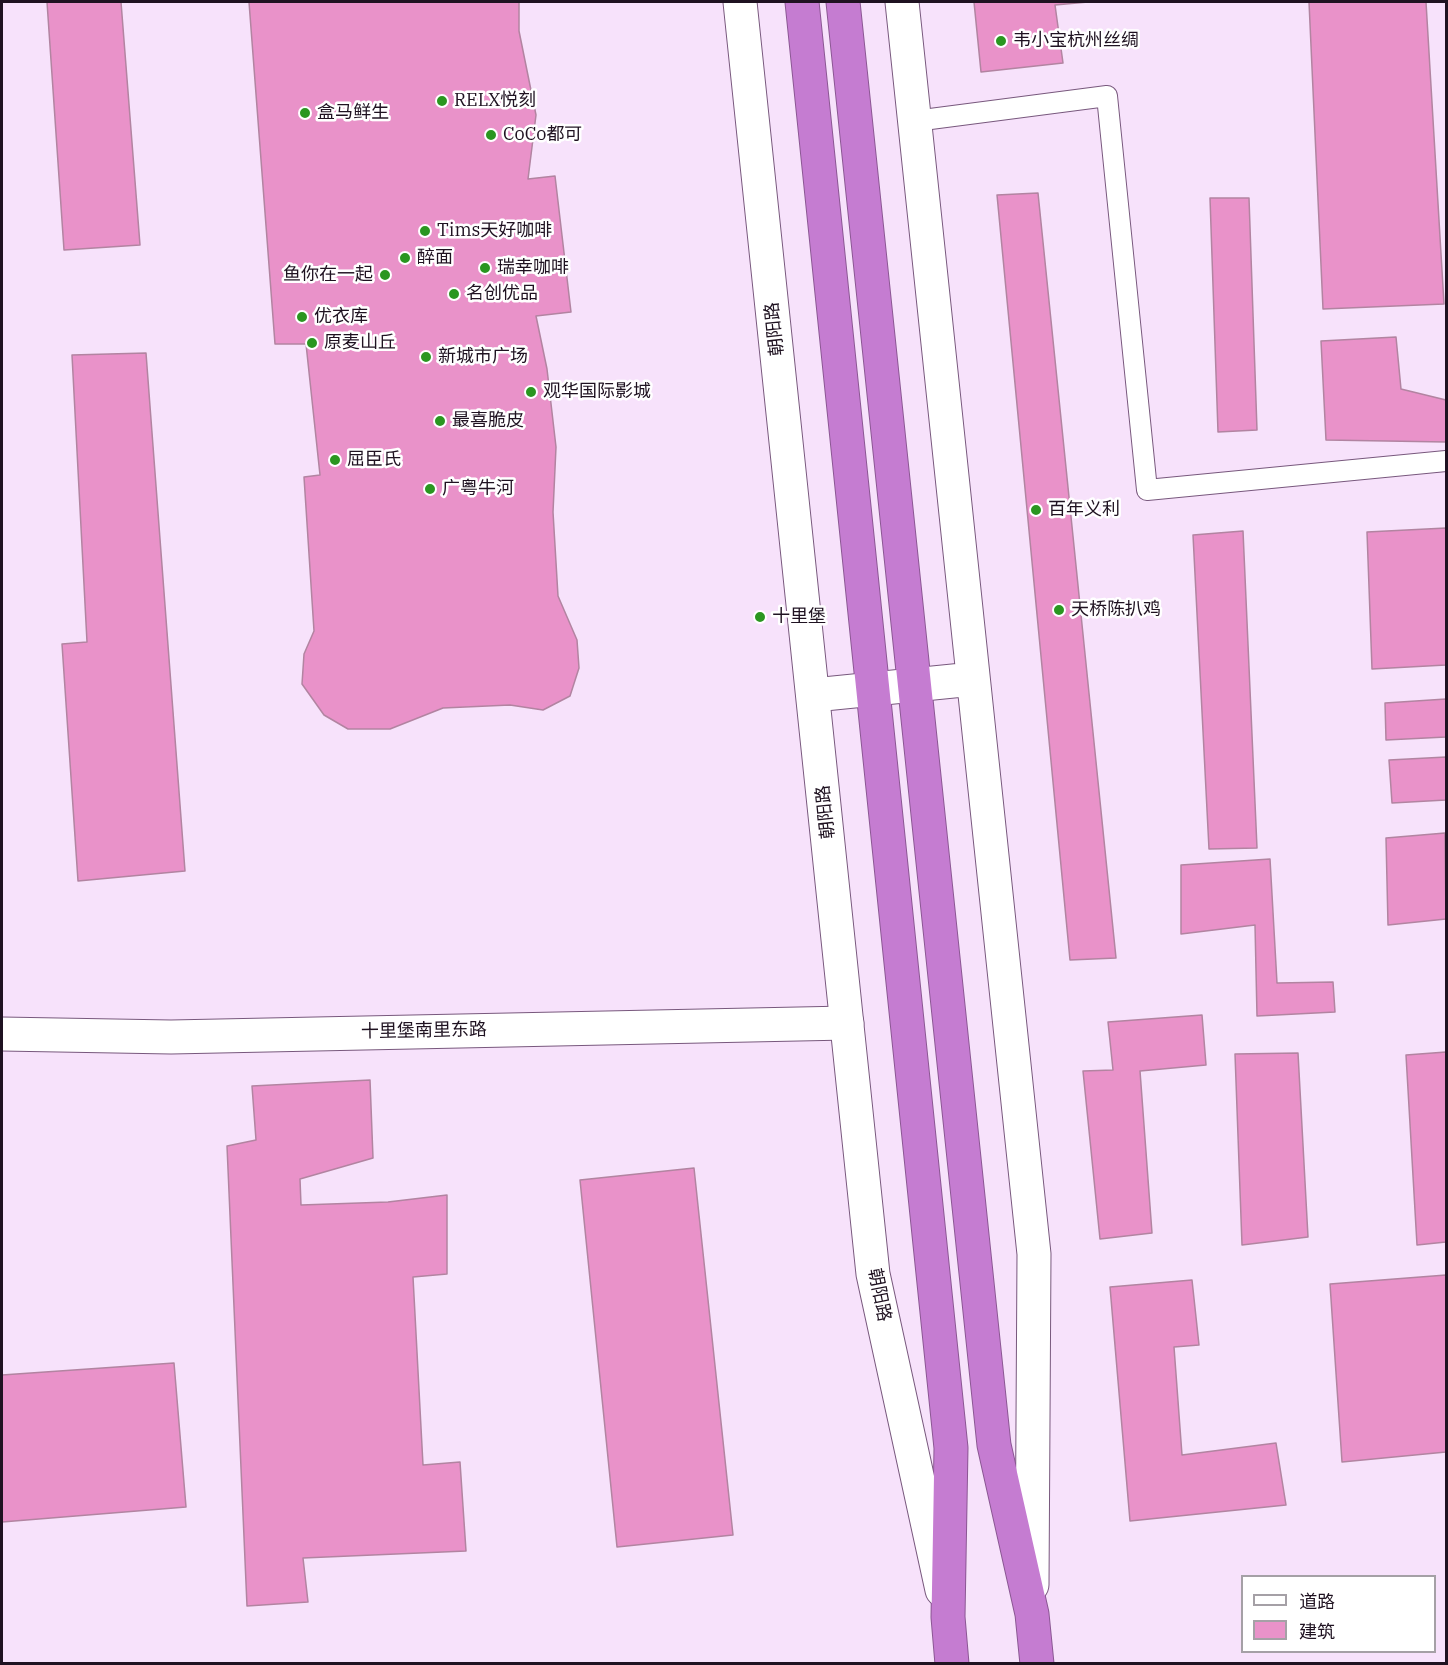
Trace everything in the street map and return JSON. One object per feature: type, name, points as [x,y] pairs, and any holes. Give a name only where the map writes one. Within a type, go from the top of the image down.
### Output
[{"type":"highway","name":"朝阳路","points":[[802,2],[951,1448],[948,1617],[952,1664]]},
{"type":"highway","points":[[843,2],[994,1445],[1032,1614],[1037,1664]]},
{"type":"street","name":"朝阳路","points":[[740,2],[873,1274],[948,1617]]},
{"type":"street","points":[[903,2],[1034,1254],[1032,1614]]},
{"type":"street","points":[[814,695],[973,679]]},
{"type":"street","name":"十里堡南里东路","points":[[2,1034],[171,1037],[847,1023]]},
{"type":"lane","points":[[915,121],[1107,96],[1147,490],[1446,461]]},
{"type":"building","points":[[47,2],[121,2],[140,245],[64,250]]},
{"type":"building","name":"新城市广场","points":[[249,2],[519,2],[519,31],[536,115],[528,179],[555,176],[571,312],[536,316],[547,369],[556,447],[553,512],[558,596],[577,640],[579,668],[570,696],[543,710],[510,705],[443,708],[390,729],[348,729],[324,715],[302,684],[304,654],[314,631],[304,477],[320,475],[306,344],[275,344]]},
{"type":"building","points":[[974,2],[1088,2],[1055,5],[1063,63],[981,72]]},
{"type":"building","points":[[1309,2],[1426,2],[1444,304],[1323,309]]},
{"type":"building","points":[[1038,193],[1116,958],[1070,960],[997,195]]},
{"type":"building","points":[[1210,198],[1249,198],[1257,430],[1218,432]]},
{"type":"building","points":[[1396,337],[1401,389],[1446,400],[1446,442],[1326,440],[1321,341]]},
{"type":"building","points":[[146,353],[185,871],[78,881],[62,644],[87,642],[72,355]]},
{"type":"building","points":[[1446,528],[1446,665],[1372,669],[1367,532]]},
{"type":"building","points":[[1243,531],[1257,848],[1209,849],[1193,535]]},
{"type":"building","points":[[1446,699],[1446,737],[1386,740],[1385,703]]},
{"type":"building","points":[[1446,757],[1446,800],[1392,803],[1389,760]]},
{"type":"building","points":[[1445,833],[1446,919],[1388,925],[1386,838]]},
{"type":"building","points":[[1270,859],[1277,983],[1333,982],[1335,1012],[1257,1016],[1255,925],[1181,934],[1181,865]]},
{"type":"building","points":[[1202,1015],[1206,1065],[1140,1071],[1152,1233],[1100,1239],[1083,1071],[1113,1070],[1108,1022]]},
{"type":"building","points":[[1446,1052],[1446,1242],[1417,1245],[1406,1055]]},
{"type":"building","points":[[1298,1053],[1308,1237],[1242,1245],[1235,1054]]},
{"type":"building","points":[[370,1080],[373,1158],[300,1179],[301,1205],[388,1202],[447,1195],[447,1274],[413,1277],[423,1465],[460,1462],[466,1551],[303,1558],[308,1602],[247,1606],[227,1146],[256,1140],[252,1086]]},
{"type":"building","points":[[694,1168],[733,1535],[617,1547],[580,1180]]},
{"type":"building","points":[[1446,1275],[1446,1452],[1342,1462],[1330,1284]]},
{"type":"building","points":[[1192,1280],[1199,1345],[1174,1347],[1182,1455],[1276,1443],[1286,1505],[1130,1521],[1110,1287]]},
{"type":"building","points":[[174,1363],[186,1507],[2,1522],[2,1375]]},
{"type":"place","name":"韦小宝杭州丝绸","points":[[1001,41]]},
{"type":"place","name":"RELX悦刻","points":[[442,101]]},
{"type":"place","name":"盒马鲜生","points":[[305,113]]},
{"type":"place","name":"CoCo都可","points":[[491,135]]},
{"type":"place","name":"Tims天好咖啡","points":[[425,231]]},
{"type":"place","name":"醉面","points":[[405,258]]},
{"type":"place","name":"瑞幸咖啡","points":[[485,268]]},
{"type":"place","name":"鱼你在一起","points":[[385,275]]},
{"type":"place","name":"名创优品","points":[[454,294]]},
{"type":"place","name":"优衣库","points":[[302,317]]},
{"type":"place","name":"原麦山丘","points":[[312,343]]},
{"type":"place","name":"新城市广场","points":[[426,357]]},
{"type":"place","name":"观华国际影城","points":[[531,392]]},
{"type":"place","name":"最喜脆皮","points":[[440,421]]},
{"type":"place","name":"屈臣氏","points":[[335,460]]},
{"type":"place","name":"广粤牛河","points":[[430,489]]},
{"type":"place","name":"百年义利","points":[[1036,510]]},
{"type":"place","name":"天桥陈扒鸡","points":[[1059,610]]},
{"type":"place","name":"十里堡","points":[[760,617]]}]
